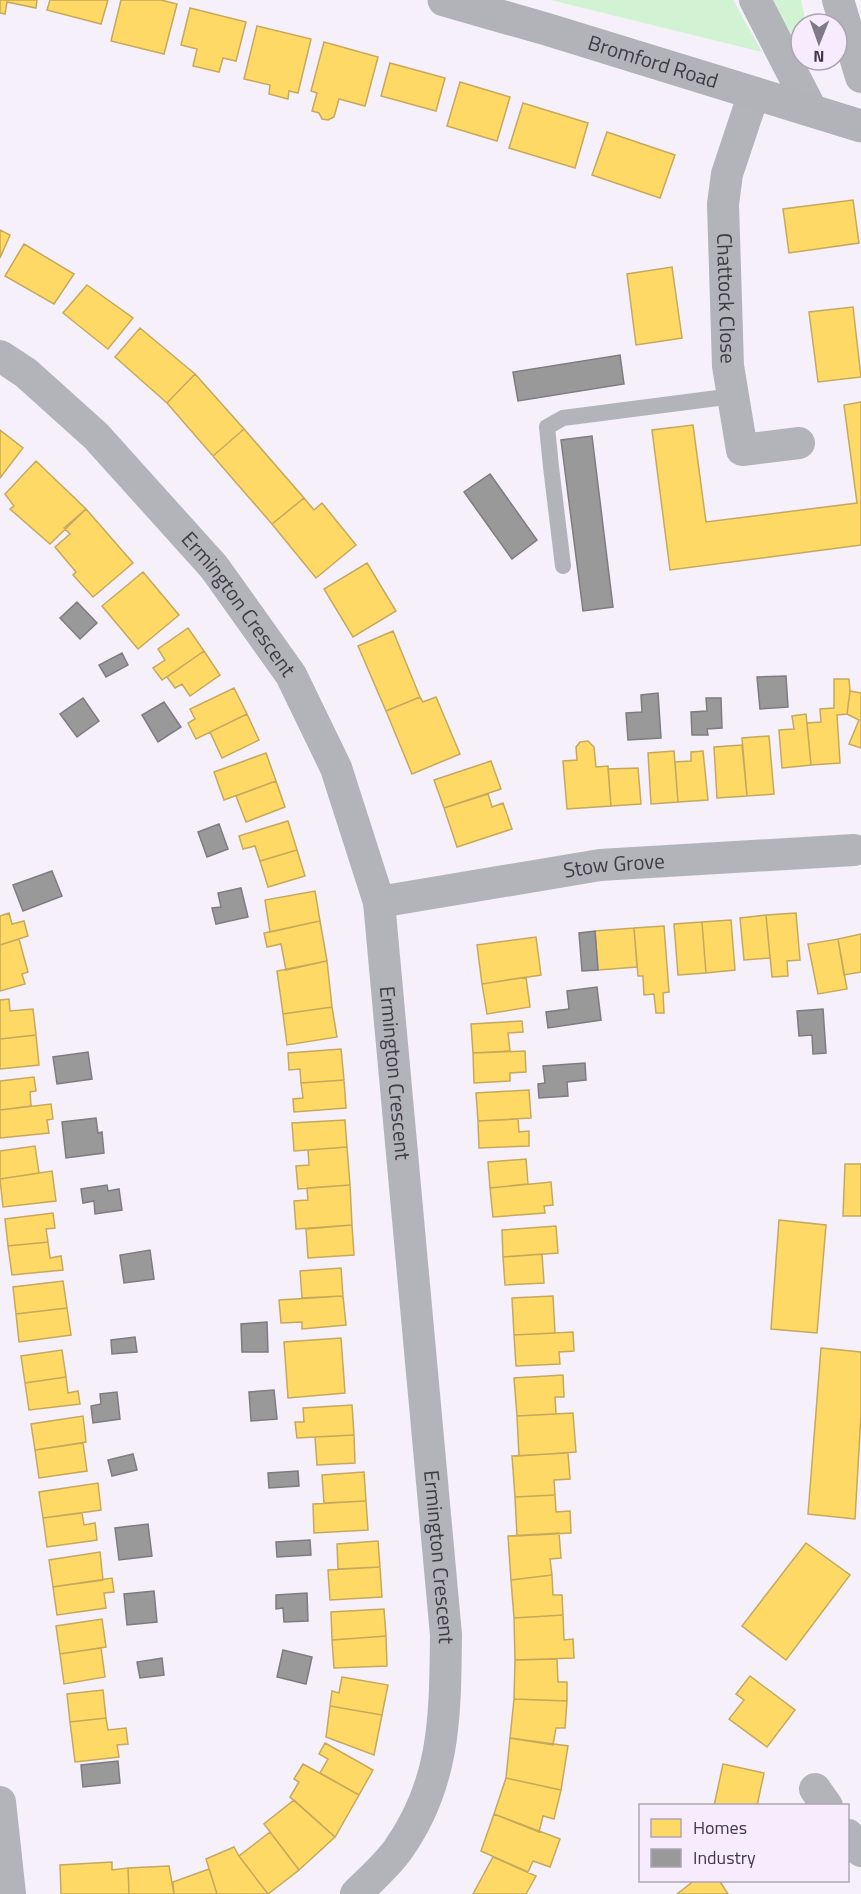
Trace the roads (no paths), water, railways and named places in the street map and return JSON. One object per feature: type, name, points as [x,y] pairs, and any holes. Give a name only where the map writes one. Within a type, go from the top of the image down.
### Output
[{"type":"street","name":"Bromford Road","points":[[444,0],[861,126]]},
{"type":"street","points":[[755,0],[812,111]]},
{"type":"street","points":[[838,0],[861,77]]},
{"type":"street","name":"Chattock Close","points":[[754,93],[727,174],[723,204],[728,366],[742,450],[799,443]]},
{"type":"street","name":"Ermington Crescent","points":[[0,356],[26,373],[87,428],[150,494],[214,567],[291,675],[336,768],[379,902],[446,1635],[445,1716],[436,1772],[420,1814],[396,1852],[356,1894]]},
{"type":"street","name":"Stow Grove","points":[[379,902],[600,865],[854,850]]},
{"type":"street","points":[[0,1802],[10,1894]]},
{"type":"lane","points":[[563,566],[547,427],[563,418],[733,396]]}]
